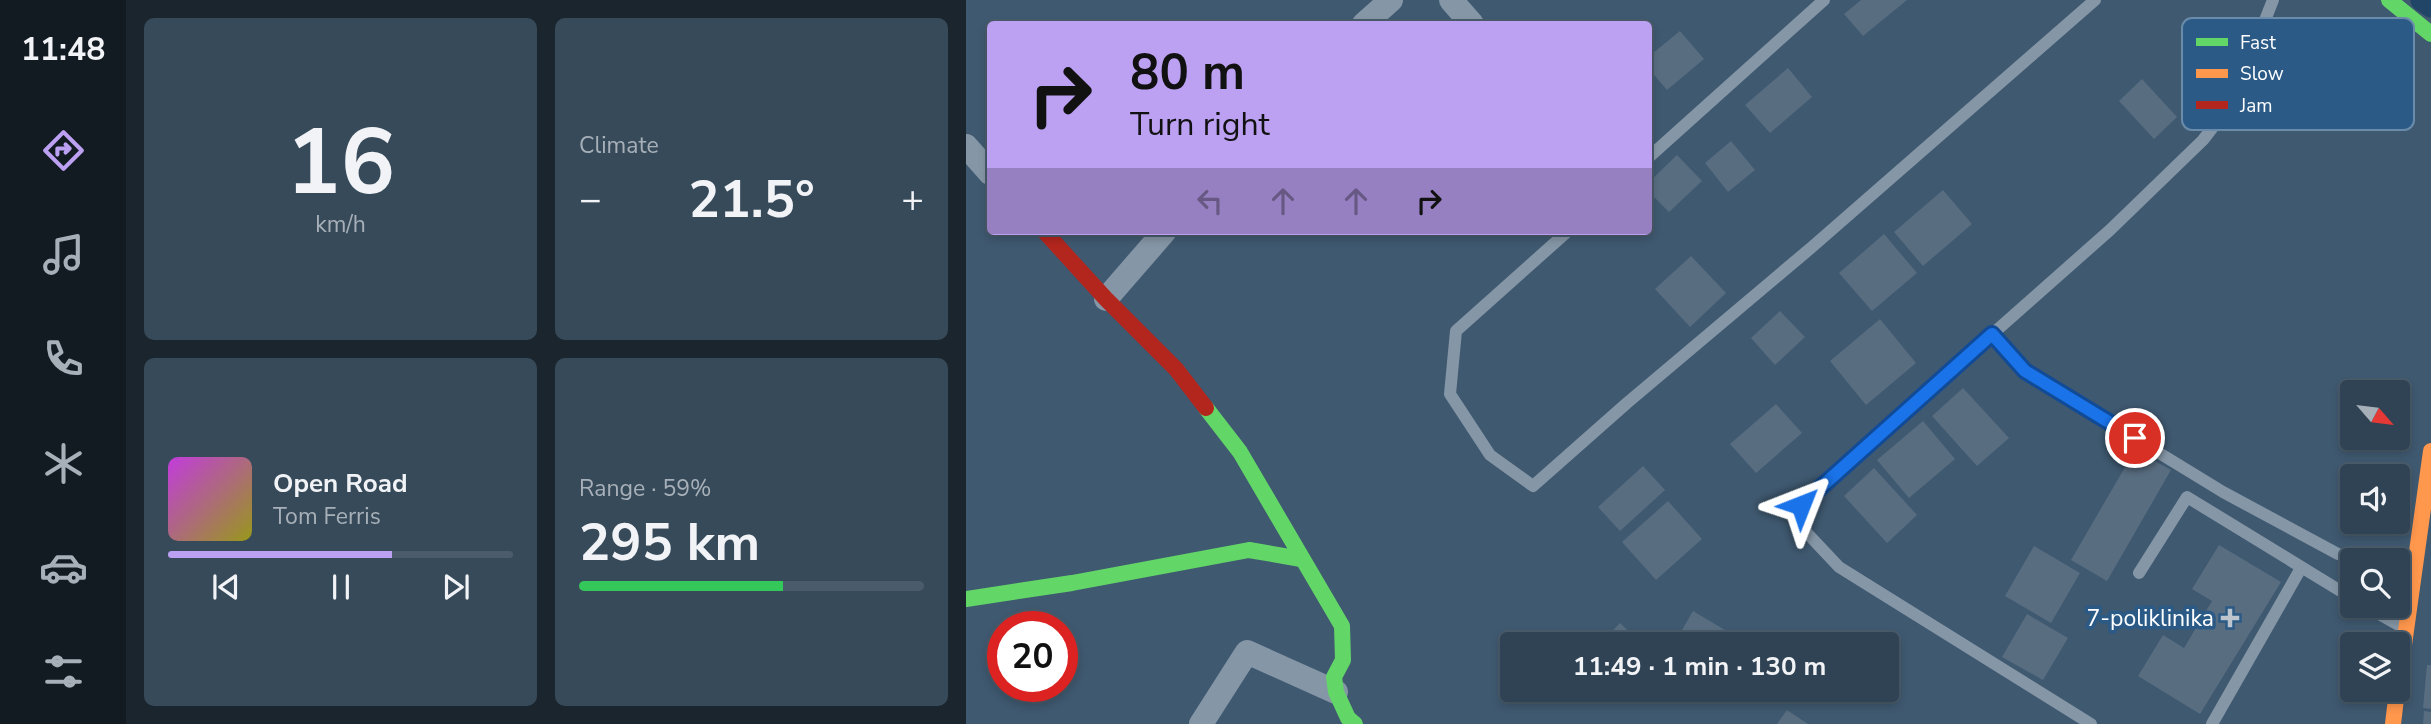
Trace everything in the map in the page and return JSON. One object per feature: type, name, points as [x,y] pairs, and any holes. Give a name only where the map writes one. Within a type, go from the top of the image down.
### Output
[{"type":"street","points":[[1367,21],[1391,0]]},
{"type":"street","points":[[1451,0],[1469,21]]},
{"type":"street","points":[[2389,0],[2412,18]]},
{"type":"street","points":[[2414,20],[2431,33]]},
{"type":"street","points":[[966,146],[987,170]]},
{"type":"street","points":[[1048,235],[1106,299],[1176,369],[1241,452],[1342,626],[1343,660],[1334,677],[1336,692],[1355,724]]},
{"type":"street","points":[[1106,299],[1162,235]]},
{"type":"street","points":[[2410,548],[2431,451]]},
{"type":"street","points":[[966,599],[1072,583],[1248,550],[1301,559]]},
{"type":"street","points":[[2404,618],[2404,632]]},
{"type":"street","points":[[1201,724],[1247,652],[1336,692]]},
{"type":"street","points":[[2393,724],[2396,702]]},
{"type":"lane","points":[[1652,154],[1824,0]]},
{"type":"lane","points":[[1564,235],[1456,331],[1450,394],[1490,455],[1533,486],[2095,0]]},
{"type":"lane","points":[[2266,18],[2273,0]]},
{"type":"lane","points":[[2091,724],[1839,567],[1806,532],[1801,505],[2110,230],[2210,130]]},
{"type":"lane","points":[[1992,334],[2025,371],[2223,492],[2340,555]]},
{"type":"lane","points":[[2139,573],[2187,497],[2340,591]]},
{"type":"lane","points":[[2212,724],[2301,568]]},
{"type":"lane","points":[[2385,618],[2404,629]]},
{"type":"building","points":[[1861,0],[1907,0],[1863,36],[1844,14]]},
{"type":"building","points":[[1680,31],[1704,59],[1667,90],[1652,73],[1652,54]]},
{"type":"building","points":[[1788,68],[1812,97],[1770,133],[1745,105]]},
{"type":"building","points":[[2142,79],[2177,117],[2154,139],[2119,101]]},
{"type":"building","points":[[1731,141],[1755,170],[1728,192],[1705,163]]},
{"type":"building","points":[[1677,155],[1702,181],[1669,212],[1652,195],[1652,179]]},
{"type":"building","points":[[1943,190],[1972,224],[1923,266],[1894,232]]},
{"type":"building","points":[[1884,234],[1917,273],[1872,311],[1839,273]]},
{"type":"building","points":[[1691,256],[1726,293],[1690,327],[1655,289]]},
{"type":"building","points":[[1780,311],[1805,337],[1775,365],[1751,338]]},
{"type":"building","points":[[1880,319],[1916,363],[1866,405],[1830,361]]},
{"type":"building","points":[[1963,388],[2009,438],[1977,466],[1932,416]]},
{"type":"building","points":[[1776,404],[1802,433],[1756,473],[1730,444]]},
{"type":"building","points":[[1923,421],[1955,459],[1909,498],[1877,460]]},
{"type":"building","points":[[2135,450],[2171,470],[2107,581],[2071,560]]},
{"type":"building","points":[[1643,466],[1665,490],[1620,531],[1598,507]]},
{"type":"building","points":[[1874,468],[1917,515],[1887,543],[1844,496]]},
{"type":"building","points":[[1668,501],[1702,539],[1656,580],[1622,542]]},
{"type":"building","name":"7-poliklinika","points":[[2219,545],[2281,582],[2200,714],[2138,676],[2163,635],[2184,648],[2212,601],[2192,589]]},
{"type":"building","points":[[2034,546],[2080,573],[2051,623],[2005,596]]},
{"type":"building","points":[[1693,611],[1728,632],[1681,632]]},
{"type":"building","points":[[2027,614],[2068,638],[2043,680],[2002,657]]},
{"type":"building","points":[[1620,623],[1629,632],[1611,632]]},
{"type":"building","points":[[2427,665],[2431,665],[2431,709],[2423,708]]},
{"type":"building","points":[[1787,710],[1808,724],[1777,724]]},
{"type":"building","points":[[2424,711],[2431,712],[2431,724],[2423,724]]},
{"type":"waterway","points":[[2422,0],[2431,6]]},
{"type":"traffic: fast","points":[[2389,0],[2411,18]]},
{"type":"traffic: fast","points":[[2414,20],[2431,34]]},
{"type":"traffic: fast","points":[[1206,408],[1240,452],[1342,626],[1343,660],[1334,677],[1336,692],[1348,718],[1355,724]]},
{"type":"traffic: fast","points":[[966,599],[1072,583],[1249,550],[1301,559]]},
{"type":"traffic: slow","points":[[2406,632],[2431,451]]},
{"type":"traffic: slow","points":[[2393,724],[2396,702]]},
{"type":"traffic: jam","points":[[1048,235],[1106,299],[1176,369],[1206,408]]},
{"type":"place","name":"7-poliklinika","points":[[2230,618]]},
{"type":"route","points":[[1801,505],[1992,334],[2025,371],[2135,438]]}]
